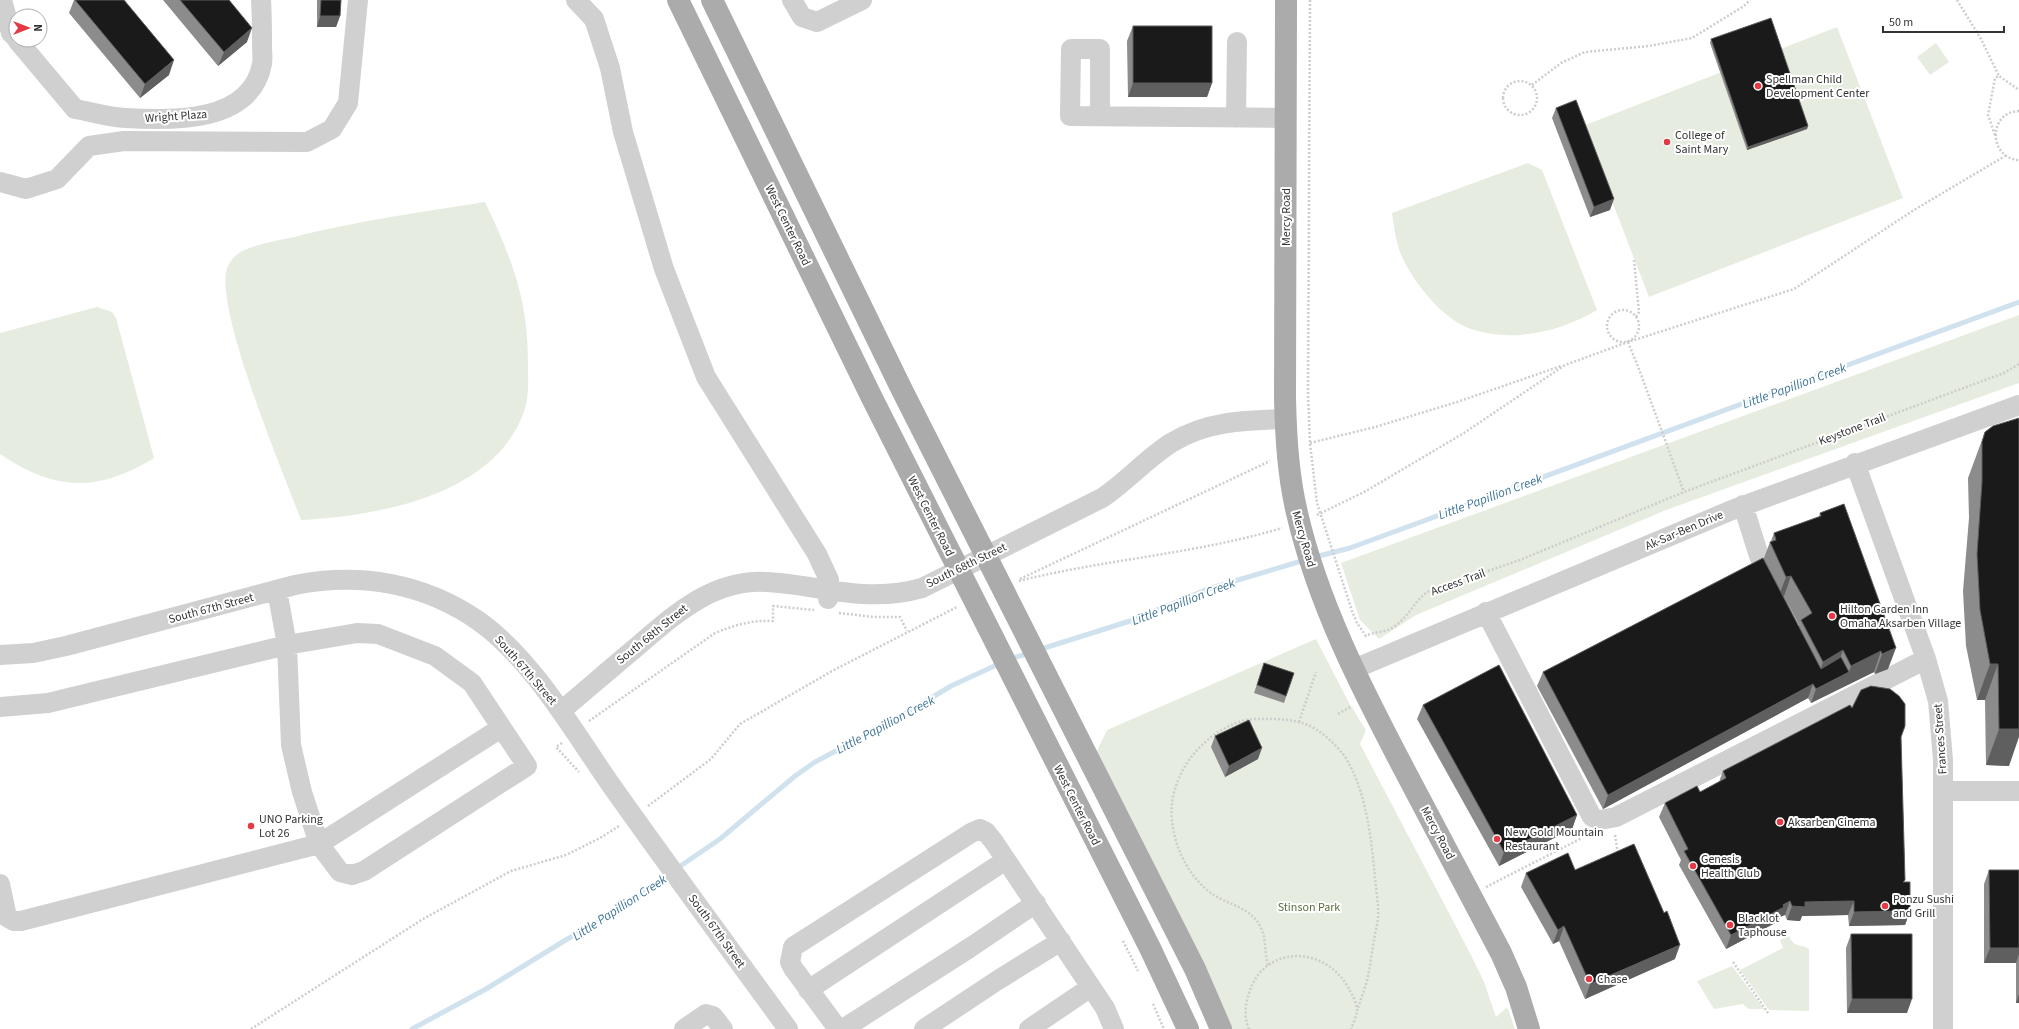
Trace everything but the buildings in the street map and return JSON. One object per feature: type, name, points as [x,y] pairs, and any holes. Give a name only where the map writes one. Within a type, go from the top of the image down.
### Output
[{"type":"main road","name":"West Center Road","points":[[678,0],[928,509],[1150,948],[1188,1029]]},
{"type":"main road","points":[[712,0],[902,390],[1169,921],[1195,969],[1221,1029]]},
{"type":"main road","name":"Mercy Road","points":[[1286,0],[1286,419],[1293,495],[1313,569],[1332,623],[1367,698],[1501,953],[1516,987],[1529,1029]]},
{"type":"street","name":"Wright Plaza","points":[[2,0],[8,21]]},
{"type":"street","name":"Wright Plaza","points":[[24,48],[75,110],[126,118],[207,115],[221,111],[243,98],[254,84],[262,64],[261,0]]},
{"type":"street","points":[[0,182],[26,189],[57,179],[89,146],[124,140],[307,142],[332,129],[348,103],[358,0]]},
{"type":"street","points":[[576,0],[594,19],[610,68],[623,132],[664,269],[706,376],[817,554],[829,580],[827,603]]},
{"type":"street","points":[[792,0],[802,17],[817,22],[862,0]]},
{"type":"street","points":[[1236,118],[1237,42]]},
{"type":"street","points":[[1100,116],[1286,118]]},
{"type":"street","name":"Ak-Sar-Ben Drive","points":[[1354,669],[1486,612],[1743,505],[1855,463],[2019,405]]},
{"type":"street","name":"South 68th Street","points":[[562,711],[677,612],[700,597],[728,587],[756,582],[771,582],[827,603],[901,593],[922,588],[1102,498],[1128,479],[1162,450],[1189,434],[1227,422],[1286,419]]},
{"type":"street","name":"Frances Street","points":[[1855,463],[1926,659],[1938,701],[1943,753],[1943,1029]]},
{"type":"street","points":[[1743,505],[1759,556],[1782,602]]},
{"type":"street","name":"South 67th Street","points":[[0,655],[56,649],[277,590],[320,581],[355,579],[394,584],[437,598],[471,616],[494,634],[520,660],[562,711],[610,783],[788,1029]]},
{"type":"street","points":[[0,707],[48,703],[287,645],[357,633],[378,634],[435,656],[472,683],[526,766],[364,871],[352,874],[340,872],[320,844],[302,792],[291,746],[287,645],[277,590]]},
{"type":"street","points":[[1486,612],[1592,817],[1600,820],[1616,817],[1926,659]]},
{"type":"street","points":[[0,884],[7,917],[14,921],[21,921],[320,844],[501,728]]},
{"type":"street","points":[[1943,791],[2019,791]]},
{"type":"street","points":[[838,1029],[808,990],[790,962],[793,947],[971,833],[980,830],[986,832],[1036,903],[1105,1008],[1112,1028]]},
{"type":"street","points":[[808,990],[1006,860]]},
{"type":"street","points":[[843,1029],[971,947],[1036,903]]},
{"type":"street","points":[[924,1029],[998,980],[1061,941]]},
{"type":"street","points":[[1029,1029],[1091,987]]},
{"type":"street","points":[[684,1029],[706,1014],[713,1016],[723,1029]]},
{"type":"path","name":"Access Trail","points":[[1310,0],[1308,394],[1310,443],[1317,503],[1352,611],[1357,624],[1366,636],[1373,631],[1380,632],[1393,627],[1408,616],[1417,600],[1427,592],[1520,560],[1684,492]]},
{"type":"path","points":[[1532,85],[1561,63],[1585,52],[1649,46],[1692,38],[1744,6],[1750,0]]},
{"type":"path","points":[[1957,0],[1981,39],[1999,76],[2019,90]]},
{"type":"path","points":[[1999,76],[1995,78],[1988,114],[1999,150],[2005,156],[2019,160]]},
{"type":"path","points":[[1522,81],[1532,85],[1538,96],[1536,107],[1533,111],[1528,114],[1518,116],[1508,111],[1504,106],[1503,94],[1510,84],[1522,81]]},
{"type":"path","points":[[1995,135],[2001,120],[2007,114],[2019,111]]},
{"type":"path","points":[[1014,582],[1310,443],[1375,427],[1457,402],[1628,342],[1794,289],[1914,210],[2005,156]]},
{"type":"path","points":[[1634,260],[1639,312],[1636,317]]},
{"type":"path","points":[[1628,310],[1636,317],[1639,321],[1638,332],[1632,340],[1628,342],[1618,342],[1613,340],[1607,332],[1607,322],[1613,313],[1628,310]]},
{"type":"path","points":[[1628,342],[1684,492]]},
{"type":"path","name":"Keystone Trail","points":[[1684,492],[2004,373],[2019,364]]},
{"type":"path","points":[[582,776],[556,747],[715,633],[738,624],[773,621],[773,606],[827,603],[874,617],[900,617],[907,631]]},
{"type":"path","points":[[1299,722],[1316,672]]},
{"type":"path","points":[[1338,714],[1352,706]]},
{"type":"path","points":[[1268,965],[1261,928],[1254,918],[1238,905],[1210,893],[1196,879],[1184,862],[1176,842],[1172,820],[1173,797],[1179,778],[1194,751],[1218,731],[1240,722],[1254,719],[1291,720],[1317,730],[1346,758],[1367,814],[1372,844],[1378,920],[1369,972],[1351,1029]]},
{"type":"path","points":[[1470,894],[1582,838],[1600,820]]},
{"type":"path","points":[[1249,1029],[1246,1001],[1251,984],[1268,965],[1283,958],[1307,955],[1321,960],[1337,970],[1352,993],[1357,1011]]},
{"type":"path","points":[[1733,962],[1768,1013]]},
{"type":"green space","points":[[1837,27],[1903,198],[1649,297],[1583,126]]},
{"type":"green space","points":[[1936,43],[1949,62],[1930,75],[1917,57]]},
{"type":"green space","points":[[1528,163],[1542,170],[1597,310],[1568,324],[1536,333],[1503,335],[1471,329],[1460,324],[1438,307],[1418,284],[1403,260],[1399,249],[1392,213]]},
{"type":"green space","points":[[485,202],[503,242],[517,280],[525,319],[528,395],[526,405],[512,435],[491,460],[465,479],[434,494],[400,505],[366,513],[332,518],[301,520],[252,389],[229,312],[225,283],[230,262],[239,253],[266,243],[318,231],[413,213]]},
{"type":"green space","points":[[97,307],[112,312],[116,318],[154,458],[114,477],[95,482],[76,483],[58,481],[39,475],[0,454],[0,333]]},
{"type":"green space","points":[[2019,315],[2019,383],[1666,510],[1416,615],[1379,639],[1360,620],[1341,563]]},
{"type":"green space","name":"Stinson Park","points":[[1316,639],[1349,703],[1366,730],[1360,744],[1471,955],[1484,982],[1496,1017],[1506,1008],[1508,1009],[1515,1029],[1231,1029],[1123,808],[1097,751],[1107,730]]},
{"type":"green space","points":[[1789,936],[1793,943],[1809,949],[1809,1011],[1769,1010],[1740,970],[1783,948],[1780,940]]},
{"type":"green space","points":[[1732,966],[1764,1009],[1749,1009],[1743,1004],[1714,1009],[1697,981]]},
{"type":"waterway","name":"Little Papillion Creek","points":[[1315,557],[1350,548],[2019,302]]},
{"type":"waterway","name":"Little Papillion Creek","points":[[1038,650],[1130,621],[1208,589],[1305,560]]},
{"type":"waterway","name":"Little Papillion Creek","points":[[1010,659],[1029,653]]},
{"type":"waterway","name":"Little Papillion Creek","points":[[676,869],[720,839],[795,776],[815,762],[891,722],[951,686],[1001,663]]},
{"type":"waterway","name":"Little Papillion Creek","points":[[412,1029],[486,989],[564,941],[625,906],[670,874]]},
{"type":"place","name":"Spellman Child Development Center","points":[[1758,86]]},
{"type":"place","name":"College of Saint Mary","points":[[1667,142]]},
{"type":"place","name":"Hilton Garden Inn Omaha Aksarben Village","points":[[1832,616]]},
{"type":"place","name":"Aksarben Cinema","points":[[1780,822]]},
{"type":"place","name":"UNO Parking Lot 26","points":[[251,826]]},
{"type":"place","name":"New Gold Mountain Restaurant","points":[[1497,839]]},
{"type":"place","name":"Genesis Health Club","points":[[1693,866]]},
{"type":"place","name":"Ponzu Sushi and Grill","points":[[1885,906]]},
{"type":"place","name":"Blacklot Taphouse","points":[[1730,925]]},
{"type":"place","name":"Chase","points":[[1589,979]]}]
